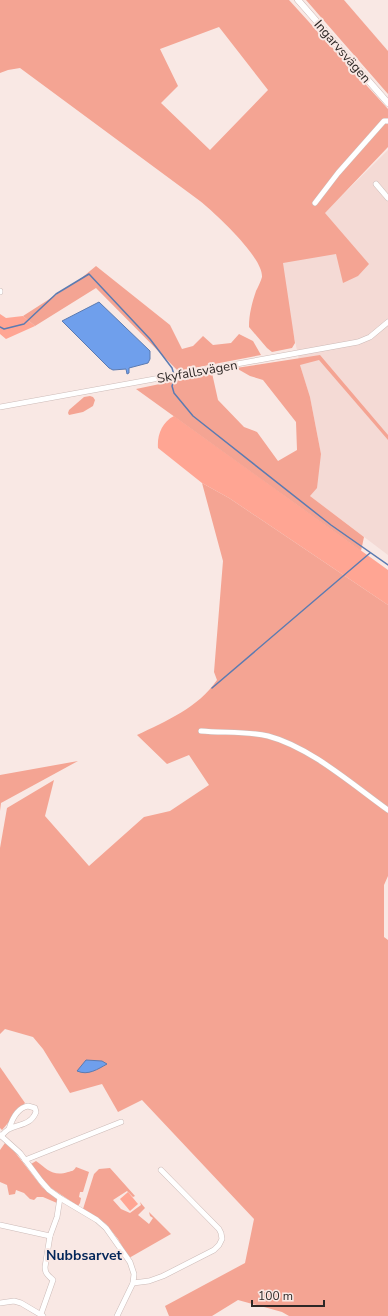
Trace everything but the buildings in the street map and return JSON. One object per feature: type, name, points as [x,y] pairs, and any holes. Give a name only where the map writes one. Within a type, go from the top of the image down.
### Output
[{"type":"street","name":"Ingarvsvägen","points":[[298,0],[388,103]]},
{"type":"street","points":[[315,204],[338,174],[384,121],[388,121]]},
{"type":"street","points":[[376,184],[388,198]]},
{"type":"street","name":"Skyfallsvägen","points":[[0,407],[358,342],[370,337],[388,322]]},
{"type":"street","points":[[201,731],[268,736],[289,744],[317,759],[388,810]]},
{"type":"street","points":[[9,1129],[12,1120],[19,1110],[28,1106],[35,1108],[35,1114],[30,1120],[24,1124],[9,1129],[0,1135],[25,1160],[49,1190],[106,1228],[133,1268],[133,1283],[118,1316]]},
{"type":"street","points":[[25,1160],[120,1122]]},
{"type":"street","points":[[133,1283],[148,1281],[162,1276],[214,1250],[221,1242],[221,1232],[219,1229],[161,1170]]},
{"type":"street","points":[[0,1303],[14,1301],[25,1305],[42,1315],[53,1280],[45,1271],[50,1236],[57,1217],[60,1198]]},
{"type":"street","points":[[0,1225],[50,1236]]},
{"type":"shaded area","points":[[0,0],[289,0],[388,109],[388,147],[325,213],[369,264],[358,276],[343,283],[336,254],[283,263],[295,343],[292,348],[272,352],[249,327],[252,304],[262,277],[260,268],[255,258],[237,236],[200,201],[20,68],[0,73]],"holes":[[[219,27],[268,90],[210,150],[161,103],[178,86],[160,49]]]},
{"type":"shaded area","points":[[306,0],[344,0],[388,51],[388,94]]},
{"type":"shaded area","points":[[388,150],[388,555],[310,496],[321,454],[310,397],[300,365],[278,259]]},
{"type":"shaded area","points":[[96,266],[170,325],[182,349],[193,346],[203,336],[213,345],[231,343],[239,334],[253,341],[261,355],[178,371],[96,288],[35,326],[23,316],[79,280]]},
{"type":"shaded area","points":[[0,314],[6,318],[23,316],[35,326],[6,339],[0,334]]},
{"type":"shaded area","points":[[320,355],[388,435],[388,440],[319,360],[300,365],[310,397],[321,454],[317,488],[310,496],[364,537],[361,551],[136,389],[212,373],[218,400],[244,427],[257,432],[278,461],[297,450],[296,422],[263,380],[250,376],[236,368]]},
{"type":"shaded area","points":[[90,396],[95,400],[93,406],[83,412],[69,415],[69,410],[84,397]]},
{"type":"shaded area","points":[[174,416],[388,570],[388,605],[229,498],[202,483],[158,448],[158,438],[163,425]]},
{"type":"shaded area","points":[[202,483],[229,498],[388,605],[388,876],[384,885],[384,937],[388,940],[388,1316],[289,1316],[282,1312],[238,1300],[212,1316],[169,1316],[165,1306],[245,1263],[254,1219],[142,1100],[118,1112],[102,1084],[70,1093],[43,1049],[33,1037],[5,1029],[0,1034],[0,848],[7,808],[54,780],[45,816],[89,866],[144,817],[170,811],[209,785],[189,755],[167,764],[137,735],[181,713],[201,698],[217,680],[214,672],[223,561]]},
{"type":"shaded area","points":[[78,761],[1,803],[0,811],[0,775]]},
{"type":"shaded area","points":[[0,1067],[25,1103],[2,1130],[0,1128]]},
{"type":"shaded area","points":[[5,1143],[14,1151],[42,1187],[58,1200],[57,1203],[43,1197],[37,1197],[34,1200],[30,1199],[24,1193],[16,1190],[15,1194],[9,1195],[7,1185],[0,1182],[0,1150]]},
{"type":"shaded area","points":[[36,1161],[50,1171],[58,1174],[74,1170],[76,1167],[89,1172],[83,1192],[80,1192],[79,1197],[81,1198],[78,1206],[48,1186],[31,1164]]},
{"type":"shaded area","points":[[110,1168],[135,1196],[133,1197],[127,1191],[113,1200],[121,1209],[130,1213],[141,1205],[140,1202],[145,1208],[138,1215],[149,1224],[153,1218],[150,1216],[149,1212],[171,1234],[129,1258],[118,1239],[106,1224],[83,1209],[94,1174],[99,1169]]},
{"type":"shaded area","points":[[128,1192],[138,1204],[130,1211],[120,1199]]},
{"type":"water","points":[[99,302],[150,351],[150,359],[148,363],[129,368],[129,373],[127,374],[126,369],[113,370],[109,368],[62,321]]},
{"type":"water","points":[[86,1060],[102,1061],[107,1064],[96,1070],[85,1073],[77,1071]]},
{"type":"waterway","points":[[0,327],[4,329],[24,324],[56,294],[89,274],[150,339],[172,368],[175,378],[172,386],[174,393],[193,416],[331,525],[388,565]]},
{"type":"waterway","points":[[212,688],[370,553]]},
{"type":"district","name":"Nubbsarvet","points":[[84,1255]]}]
